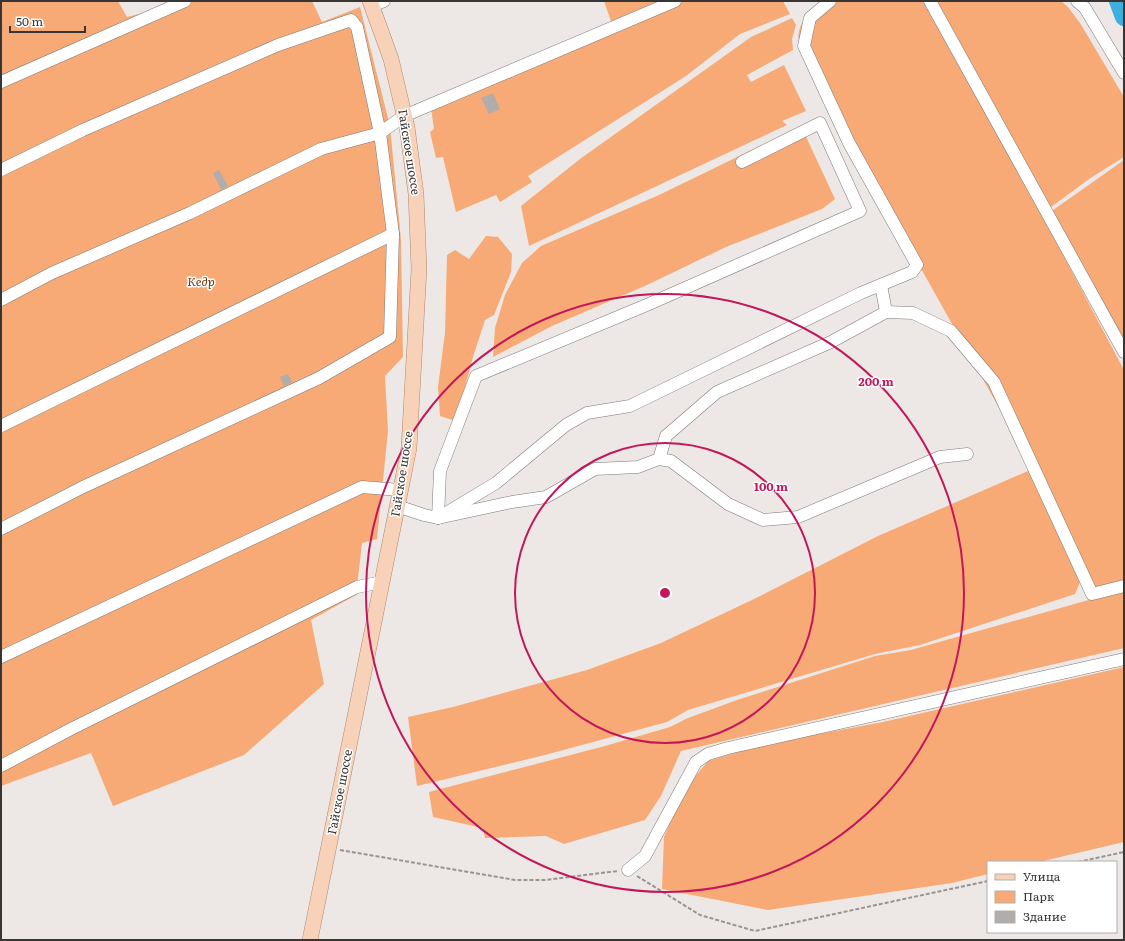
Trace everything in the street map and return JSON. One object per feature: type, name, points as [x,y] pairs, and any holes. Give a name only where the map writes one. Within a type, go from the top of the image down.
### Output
[{"type":"main road","name":"Гайское шоссе","points":[[310,940],[409,448],[419,269],[416,194],[404,116],[391,59],[375,2]]},
{"type":"lane","points":[[1,82],[185,1]]},
{"type":"lane","points":[[1,300],[52,273],[190,213],[321,149],[380,133],[404,116],[675,1]]},
{"type":"lane","points":[[438,518],[496,483],[566,425],[587,413],[630,406],[861,293],[912,272],[917,265],[849,143],[804,46],[810,18],[830,1]]},
{"type":"lane","points":[[930,1],[1124,352]]},
{"type":"lane","points":[[1078,1],[1085,8],[1124,73]]},
{"type":"lane","points":[[1,170],[83,130],[278,45],[350,20],[357,27],[380,133],[393,234],[390,337],[319,378],[83,487],[1,529]]},
{"type":"lane","points":[[438,518],[440,471],[476,376],[649,304],[860,211],[820,124],[742,162]]},
{"type":"lane","points":[[1,426],[393,234]]},
{"type":"lane","points":[[881,285],[886,312]]},
{"type":"lane","points":[[659,459],[666,436],[717,392],[832,342],[886,312],[913,313],[951,331],[994,382],[1092,594],[1124,586]]},
{"type":"lane","points":[[397,506],[424,516],[438,518],[512,502],[546,497],[595,470],[638,467],[659,459],[671,461],[728,504],[763,520],[798,516],[940,457],[967,454]]},
{"type":"lane","points":[[1,657],[362,487],[400,490]]},
{"type":"lane","points":[[1,766],[357,587],[382,582]]},
{"type":"lane","points":[[628,870],[644,856],[696,762],[708,754],[1124,659]]},
{"type":"path","points":[[329,848],[515,880],[545,880],[628,870],[700,915],[755,931],[987,881]]},
{"type":"path","points":[[1083,861],[1124,852]]},
{"type":"green space","name":"Кедр","points":[[1,1],[118,1],[127,17],[151,11],[176,1],[312,1],[322,22],[360,7],[390,126],[401,240],[403,357],[385,376],[388,431],[377,539],[362,543],[356,595],[311,620],[324,684],[244,755],[113,806],[91,753],[1,786]]},
{"type":"green space","points":[[604,1],[783,1],[790,14],[740,34],[686,76],[528,176],[532,182],[500,202],[496,195],[456,212],[443,157],[436,158],[430,132],[434,129],[431,108],[613,27]]},
{"type":"green space","points":[[824,1],[928,1],[1001,142],[1033,198],[1124,370],[1124,583],[1097,591],[1063,522],[803,58],[799,39],[801,25],[805,19]]},
{"type":"green space","points":[[936,1],[1061,1],[1068,7],[1080,23],[1124,97],[1124,157],[1089,179],[1047,210]]},
{"type":"green space","points":[[792,18],[796,25],[792,39],[793,50],[747,75],[751,82],[784,65],[806,111],[782,121],[787,125],[529,246],[521,206],[580,159],[751,37]]},
{"type":"green space","points":[[801,126],[835,199],[822,209],[726,247],[647,285],[552,326],[493,357],[495,328],[505,295],[522,263],[541,246],[659,195]]},
{"type":"green space","points":[[1124,160],[1124,359],[1049,213]]},
{"type":"green space","points":[[486,236],[498,237],[512,254],[511,272],[494,315],[485,320],[473,357],[456,421],[440,416],[438,387],[445,333],[447,255],[455,250],[469,259]]},
{"type":"green space","points":[[1028,471],[1044,498],[1080,582],[1075,594],[920,645],[875,654],[688,710],[667,722],[545,755],[417,786],[408,717],[453,707],[587,670],[661,643],[754,599],[878,536]]},
{"type":"green space","points":[[1124,590],[1124,648],[681,751],[661,796],[645,820],[564,844],[546,836],[485,838],[483,828],[433,817],[429,792],[605,746],[670,727],[688,718],[737,700],[875,656],[911,650]]},
{"type":"green space","points":[[1124,667],[1124,842],[1043,861],[987,861],[987,874],[952,883],[768,910],[662,889],[664,837],[684,790],[708,761],[765,744],[883,722]]},
{"type":"building","points":[[493,93],[500,109],[489,114],[481,98]]},
{"type":"building","points":[[219,170],[228,186],[221,190],[213,173]]},
{"type":"building","points":[[288,374],[292,382],[284,386],[280,377]]},
{"type":"waterway","points":[[1118,1],[1124,17]]}]
